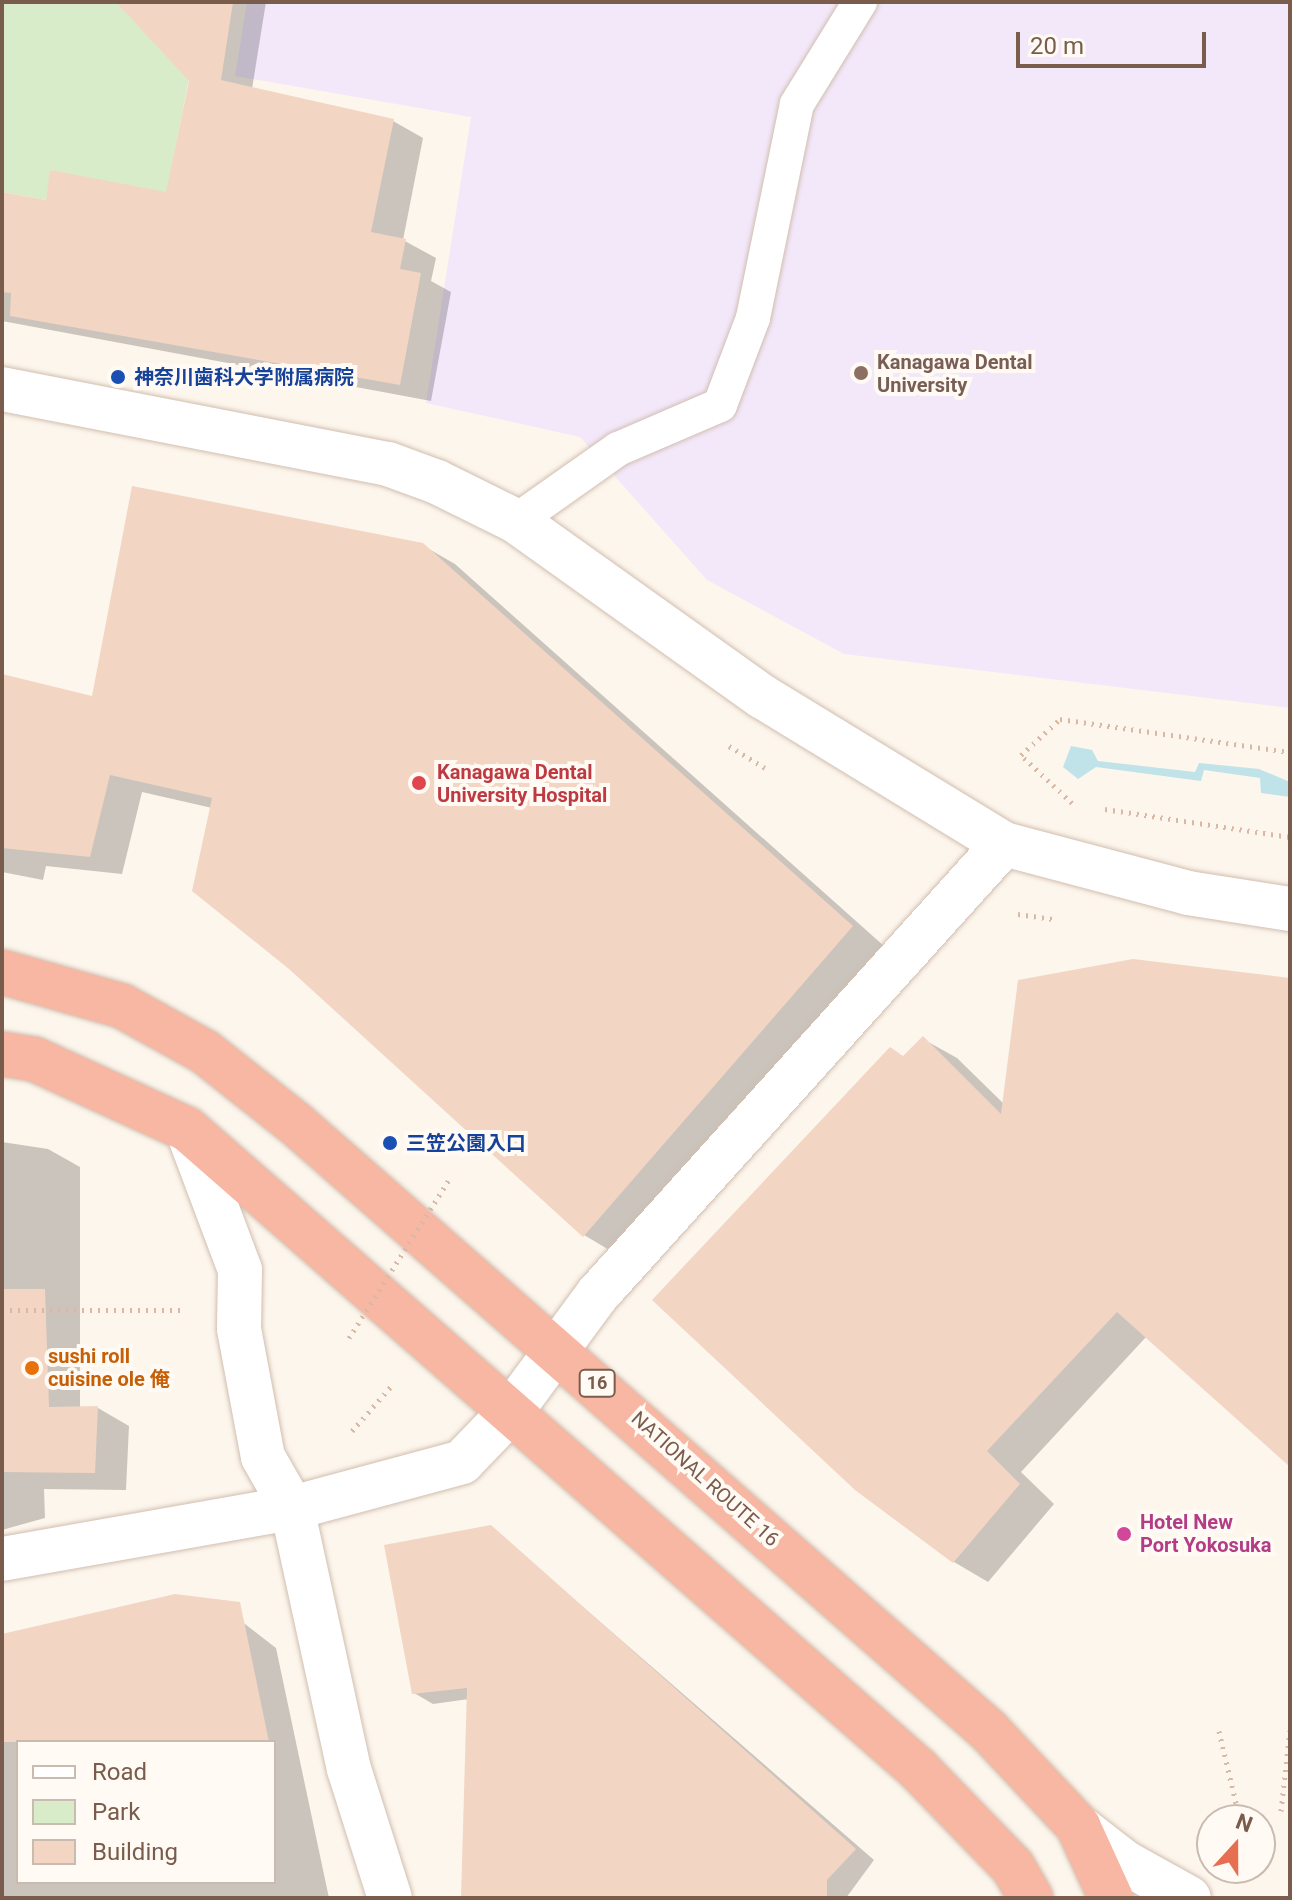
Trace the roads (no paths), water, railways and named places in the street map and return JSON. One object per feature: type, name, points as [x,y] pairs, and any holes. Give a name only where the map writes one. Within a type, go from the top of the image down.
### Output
[{"type":"highway","name":"NATIONAL ROUTE 16","points":[[2,972],[122,1006],[205,1052],[560,1350],[988,1730],[1078,1826],[1111,1898]]},
{"type":"highway","points":[[2,1054],[34,1059],[187,1129],[513,1409],[918,1769],[1013,1867],[1031,1898]]},
{"type":"street","points":[[2,389],[388,464],[516,521],[763,697],[1004,844],[1188,893],[1290,909]]},
{"type":"street","points":[[2,1559],[292,1508],[462,1462],[513,1409],[560,1350],[597,1295],[1004,844]]},
{"type":"street","points":[[187,1129],[240,1270],[239,1329],[263,1457],[292,1508],[349,1769],[390,1898]]},
{"type":"street","points":[[1078,1826],[1124,1862],[1189,1898]]},
{"type":"lane","points":[[516,521],[618,449],[720,405],[753,318],[797,104],[860,2]]},
{"type":"water","points":[[1071,746],[1092,750],[1098,761],[1195,772],[1199,763],[1259,769],[1290,782],[1290,797],[1261,793],[1260,778],[1204,770],[1201,781],[1096,767],[1078,779],[1063,767]]},
{"type":"place","name":"Kanagawa Dental University","points":[[861,373]]},
{"type":"place","name":"神奈川歯科大学附属病院","points":[[118,377]]},
{"type":"place","name":"Kanagawa Dental University Hospital","points":[[419,783]]},
{"type":"place","name":"三笠公園入口","points":[[390,1143]]},
{"type":"place","name":"sushi roll cuisine ole 俺","points":[[32,1368]]},
{"type":"place","name":"Hotel New Port Yokosuka","points":[[1124,1534]]}]
